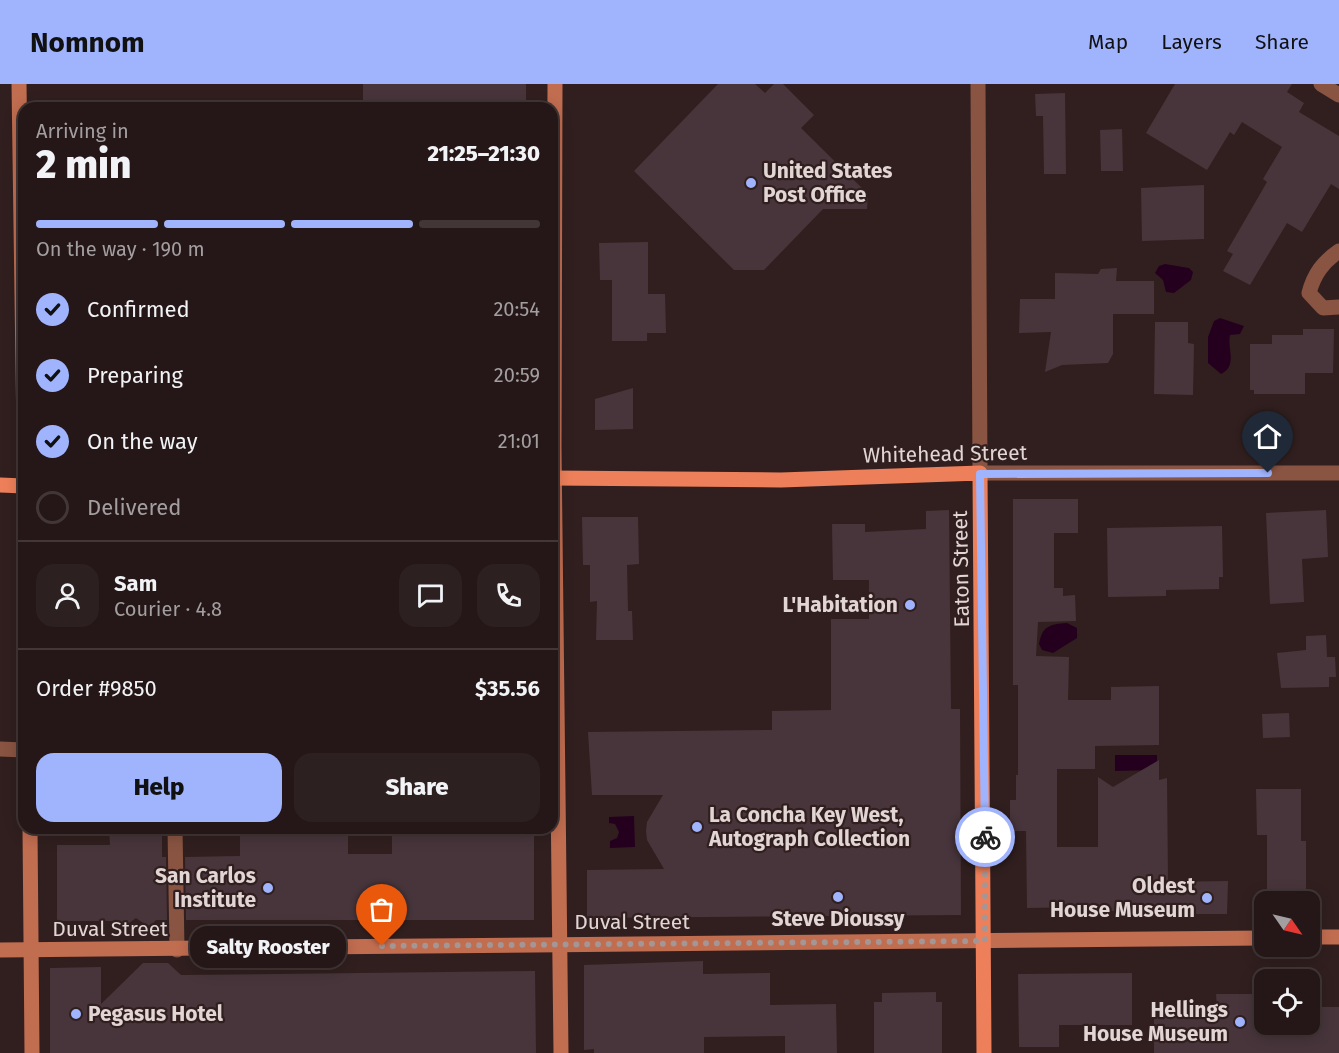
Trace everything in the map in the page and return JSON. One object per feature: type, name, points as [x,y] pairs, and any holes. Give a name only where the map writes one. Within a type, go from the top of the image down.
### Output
[{"type":"main road","name":"Whitehead Street","points":[[558,478],[781,480],[980,474]]},
{"type":"main road","name":"Eaton Street","points":[[980,474],[984,1053]]},
{"type":"main road","points":[[0,485],[18,486]]},
{"type":"street","points":[[19,84],[19,102]]},
{"type":"street","points":[[555,84],[555,102]]},
{"type":"street","name":"Eaton Street","points":[[978,84],[980,474]]},
{"type":"street","points":[[1321,84],[1339,95]]},
{"type":"street","points":[[1339,251],[1327,259],[1313,278],[1309,293],[1323,308],[1339,307]]},
{"type":"street","name":"Whitehead Street","points":[[980,474],[1339,473]]},
{"type":"street","points":[[0,749],[18,750]]},
{"type":"street","points":[[558,811],[561,1053]]},
{"type":"street","points":[[30,834],[32,1053]]},
{"type":"street","points":[[175,834],[177,950]]},
{"type":"street","points":[[1320,938],[1339,937]]},
{"type":"street","name":"Duval Street","points":[[0,950],[1254,938]]},
{"type":"shaded area","points":[[1165,264],[1189,268],[1193,272],[1191,280],[1174,293],[1166,292],[1163,280],[1155,273],[1159,266]]},
{"type":"shaded area","points":[[1220,318],[1244,326],[1240,334],[1230,335],[1231,362],[1226,371],[1221,374],[1208,363],[1208,337],[1214,321]]},
{"type":"shaded area","points":[[1067,623],[1077,628],[1077,638],[1053,653],[1042,650],[1039,644],[1042,633],[1051,625]]},
{"type":"shaded area","points":[[1115,755],[1157,755],[1157,770],[1115,771]]},
{"type":"shaded area","points":[[634,816],[635,847],[610,848],[610,841],[617,838],[619,832],[615,824],[609,823],[609,817]]},
{"type":"building","points":[[363,84],[526,84],[526,102],[363,102]]},
{"type":"building","name":"United States Post Office","points":[[718,84],[755,84],[765,93],[774,84],[783,84],[814,115],[801,128],[868,194],[867,209],[823,209],[764,270],[734,270],[634,171]]},
{"type":"building","points":[[1175,84],[1292,84],[1287,92],[1304,103],[1299,112],[1339,136],[1339,189],[1331,184],[1302,232],[1287,223],[1250,285],[1223,271],[1233,254],[1227,251],[1267,182],[1263,179],[1282,147],[1242,122],[1234,135],[1230,132],[1207,170],[1146,133]]},
{"type":"building","points":[[1065,93],[1066,174],[1044,174],[1043,116],[1036,116],[1035,94]]},
{"type":"building","points":[[1122,129],[1123,171],[1101,171],[1100,130]]},
{"type":"building","points":[[1204,185],[1204,239],[1142,241],[1141,188]]},
{"type":"building","points":[[648,242],[648,294],[665,294],[666,333],[647,333],[647,341],[612,341],[612,280],[600,280],[599,243]]},
{"type":"building","points":[[1117,268],[1116,281],[1154,281],[1154,314],[1113,314],[1113,354],[1108,363],[1062,365],[1045,372],[1051,332],[1019,333],[1020,299],[1055,299],[1055,273],[1098,274],[1101,269]]},
{"type":"building","points":[[1155,322],[1188,322],[1188,343],[1194,344],[1193,395],[1154,394]]},
{"type":"building","points":[[1303,329],[1334,329],[1333,373],[1305,373],[1305,394],[1254,394],[1254,390],[1250,390],[1250,344],[1272,344],[1272,335],[1303,335]]},
{"type":"building","points":[[633,388],[633,429],[595,430],[595,399]]},
{"type":"building","points":[[1013,499],[1078,499],[1078,533],[1054,533],[1054,588],[1063,588],[1063,596],[1075,595],[1076,621],[1038,622],[1036,656],[1069,657],[1068,700],[1111,700],[1111,687],[1159,686],[1159,745],[1095,746],[1095,769],[1057,769],[1057,847],[1098,847],[1098,777],[1113,787],[1159,760],[1159,780],[1167,778],[1168,882],[1228,881],[1227,914],[1128,914],[1128,911],[1087,911],[1087,907],[1027,908],[1026,831],[1010,831],[1010,800],[1016,800],[1016,775],[1018,775],[1018,685],[1013,685]]},
{"type":"building","points":[[949,510],[951,709],[960,709],[961,915],[587,918],[587,870],[664,869],[647,840],[646,831],[647,822],[663,795],[592,795],[588,732],[772,730],[772,711],[831,710],[831,619],[869,619],[869,580],[833,580],[832,524],[865,524],[865,532],[926,529],[926,511]]},
{"type":"building","points":[[1326,510],[1328,557],[1302,559],[1304,602],[1270,604],[1266,513]]},
{"type":"building","points":[[582,517],[638,517],[639,564],[627,565],[628,611],[632,611],[633,640],[596,640],[597,601],[590,602],[590,565],[583,565]]},
{"type":"building","points":[[1222,526],[1223,577],[1219,577],[1219,589],[1166,590],[1166,596],[1108,597],[1107,528]]},
{"type":"building","points":[[1326,635],[1327,657],[1335,657],[1336,677],[1329,677],[1329,687],[1281,688],[1277,653],[1306,650],[1306,636]]},
{"type":"building","points":[[1289,713],[1290,737],[1263,738],[1262,714]]},
{"type":"building","points":[[1256,789],[1301,789],[1301,841],[1306,841],[1306,891],[1267,891],[1267,835],[1257,835]]},
{"type":"building","points":[[109,834],[162,834],[162,857],[166,857],[167,920],[156,920],[149,927],[136,918],[122,928],[116,921],[57,921],[57,845],[110,845]]},
{"type":"building","points":[[240,834],[348,834],[348,854],[392,854],[392,834],[534,834],[534,920],[186,920],[185,857],[240,856]]},
{"type":"building","points":[[703,961],[703,974],[770,973],[770,1005],[836,1004],[837,1053],[785,1053],[785,1036],[704,1037],[704,1053],[594,1053],[594,1049],[584,1050],[584,965]]},
{"type":"building","points":[[143,963],[168,963],[181,975],[535,971],[536,1053],[50,1053],[50,968],[101,967],[101,1004]]},
{"type":"building","points":[[1132,973],[1132,1025],[1059,1025],[1059,1047],[1019,1047],[1018,974]]},
{"type":"building","points":[[936,992],[936,1002],[942,1002],[942,1053],[874,1053],[874,1002],[882,1002],[882,993]]},
{"type":"building","points":[[1216,994],[1254,994],[1254,1035],[1320,1035],[1320,1007],[1339,1007],[1339,1053],[1154,1053],[1154,1008],[1217,1007]]},
{"type":"way so far","points":[[382,946],[985,941],[985,837]]},
{"type":"place","name":"United States Post Office","points":[[751,183]]},
{"type":"place","name":"L'Habitation","points":[[910,605]]},
{"type":"place","name":"La Concha Key West, Autograph Collection","points":[[697,827]]},
{"type":"place","name":"San Carlos Institute","points":[[268,888]]},
{"type":"place","name":"Steve Dioussy","points":[[838,897]]},
{"type":"place","name":"Oldest House Museum","points":[[1207,898]]},
{"type":"place","name":"Salty Rooster","points":[[382,946]]},
{"type":"place","name":"Pegasus Hotel","points":[[76,1014]]},
{"type":"place","name":"Hellings House Museum","points":[[1240,1022]]},
{"type":"route","points":[[985,837],[980,474],[1268,473]]}]
